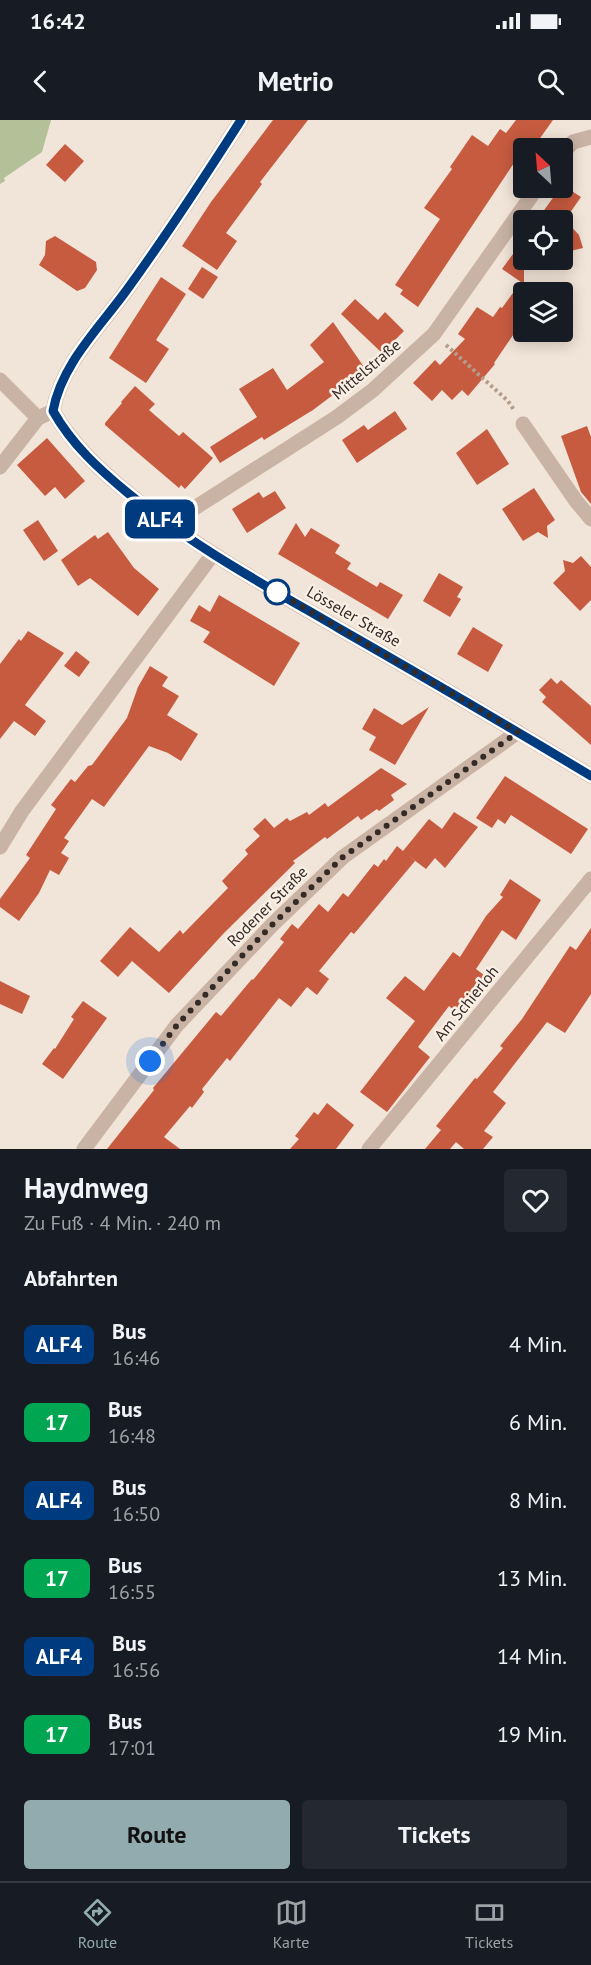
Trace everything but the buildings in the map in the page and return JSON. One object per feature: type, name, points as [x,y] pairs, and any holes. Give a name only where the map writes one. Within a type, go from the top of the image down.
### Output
[{"type":"street","points":[[0,467],[38,418],[53,411],[56,397],[69,368],[127,290],[241,120]]},
{"type":"street","points":[[573,142],[591,137]]},
{"type":"street","name":"Mittelstraße","points":[[168,525],[337,417],[373,390],[434,334],[530,198]]},
{"type":"street","points":[[0,380],[38,418]]},
{"type":"street","name":"Lösseler Straße","points":[[53,411],[63,430],[83,453],[168,525],[213,554],[591,776]]},
{"type":"street","points":[[523,424],[591,519]]},
{"type":"street","points":[[0,847],[22,811],[213,554]]},
{"type":"street","name":"Rodener Straße","points":[[84,1149],[177,1025],[273,924],[343,857],[518,732]]},
{"type":"street","name":"Am Schierloh","points":[[369,1149],[591,879]]},
{"type":"path","points":[[434,334],[508,401],[523,424]]},
{"type":"green space","points":[[0,120],[51,120],[42,152],[4,178],[5,181],[0,184]]},
{"type":"bus line","name":"ALF4","points":[[241,120],[127,290],[69,368],[56,397],[53,411],[63,430],[83,453],[115,482],[168,525],[260,582],[591,776]]},
{"type":"route","points":[[150,1061],[177,1025],[241,957],[343,857],[518,732],[277,592]]}]
